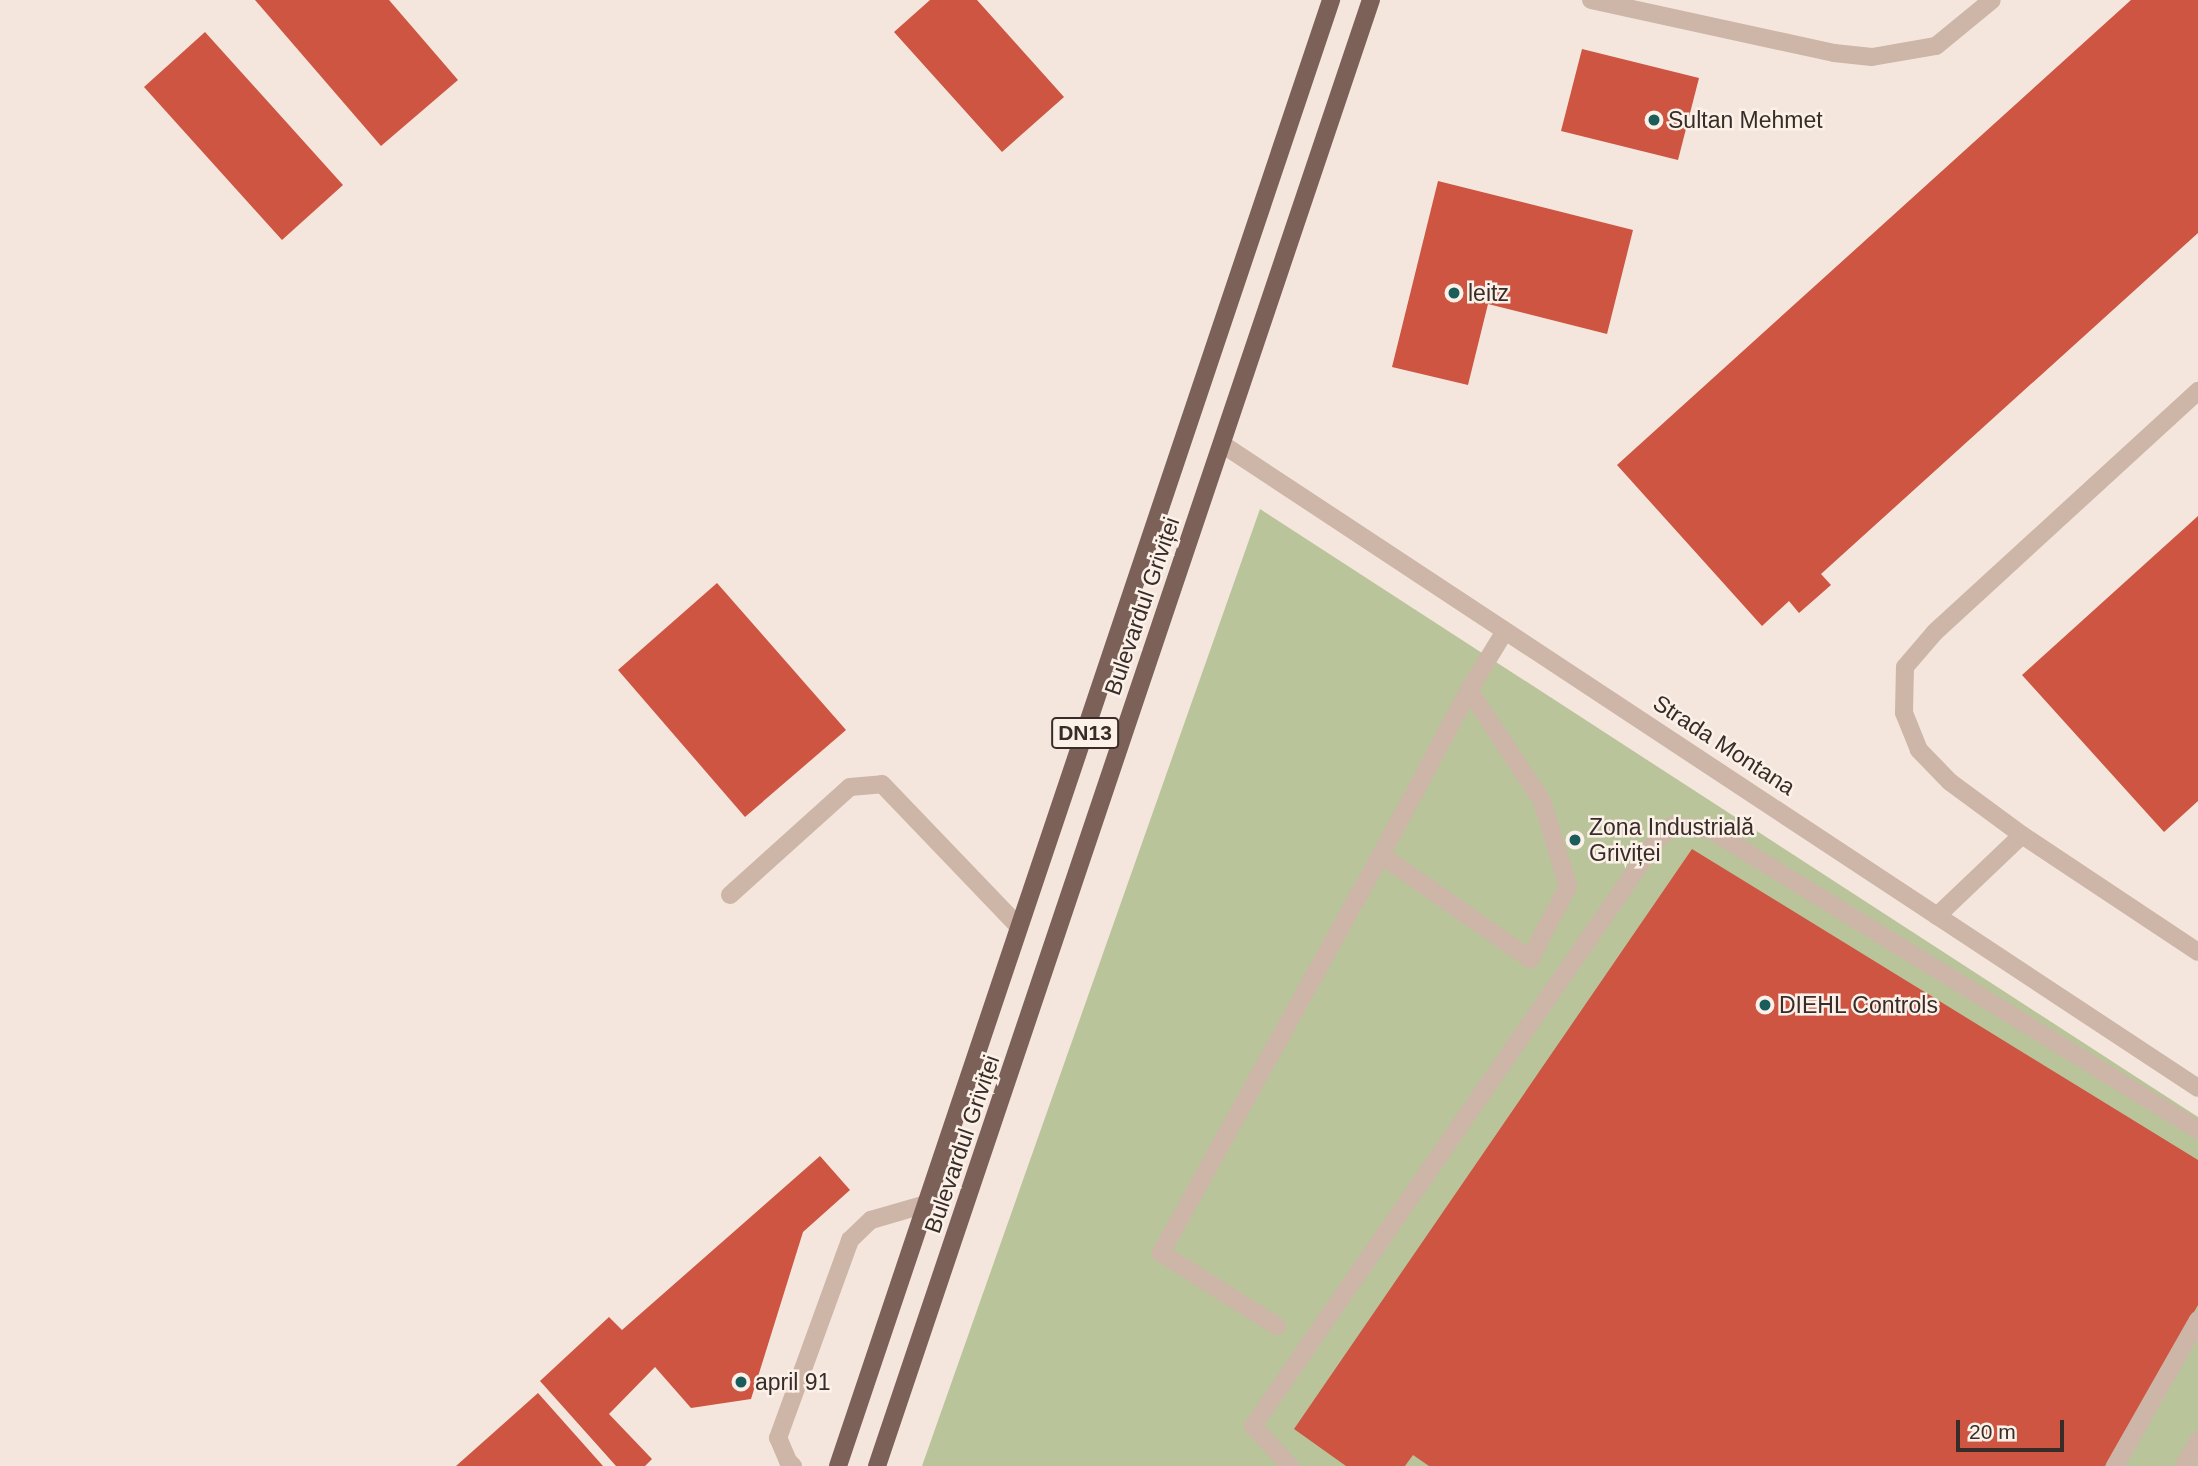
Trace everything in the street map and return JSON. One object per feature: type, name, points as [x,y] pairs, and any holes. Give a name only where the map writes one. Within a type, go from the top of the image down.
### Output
[{"type":"main road","name":"Bulevardul Griviței","points":[[838,1466],[1331,0]]},
{"type":"main road","name":"Bulevardul Griviței","points":[[877,1466],[1371,0]]},
{"type":"street","points":[[1591,0],[1834,53],[1872,57],[1936,46],[1992,0]]},
{"type":"street","points":[[2198,391],[1934,632],[1905,667],[1904,713],[1919,750],[1950,782],[2022,835],[2198,952]]},
{"type":"street","name":"Strada Montana","points":[[1222,444],[2198,1088]]},
{"type":"street","points":[[1277,1326],[1161,1253],[1469,690],[1505,631]]},
{"type":"street","points":[[1381,855],[1530,959],[1568,886],[1542,801],[1469,690]]},
{"type":"street","points":[[730,895],[850,787],[882,784],[1019,927]]},
{"type":"street","points":[[1290,1466],[1253,1426],[1656,841],[1672,826],[1709,829],[2198,1130]]},
{"type":"street","points":[[1937,916],[2022,835]]},
{"type":"street","points":[[793,1466],[778,1438],[850,1240],[871,1220],[926,1204]]},
{"type":"street","points":[[2115,1466],[2198,1320]]},
{"type":"street","points":[[2184,1466],[2198,1441]]},
{"type":"green space","points":[[1260,509],[2198,1117],[2198,1466],[922,1466]]},
{"type":"building","points":[[255,0],[389,0],[458,80],[381,146]]},
{"type":"building","points":[[930,0],[977,0],[1064,97],[1002,152],[894,32]]},
{"type":"building","points":[[2131,0],[2198,0],[2198,233],[1821,574],[1831,585],[1799,613],[1789,601],[1762,626],[1617,465]]},
{"type":"building","points":[[205,32],[343,185],[282,240],[144,87]]},
{"type":"building","points":[[1582,49],[1699,78],[1678,160],[1561,131]]},
{"type":"building","points":[[1438,181],[1633,230],[1607,334],[1488,304],[1468,385],[1392,367]]},
{"type":"building","points":[[2198,516],[2198,801],[2164,832],[2022,675]]},
{"type":"building","points":[[717,583],[846,730],[745,817],[618,670]]},
{"type":"building","name":"DIEHL Controls","points":[[1692,849],[2198,1160],[2198,1305],[2105,1466],[1429,1466],[1413,1455],[1405,1466],[1346,1466],[1294,1429]]},
{"type":"building","points":[[820,1156],[850,1190],[803,1232],[751,1399],[691,1408],[655,1367],[609,1414],[652,1459],[645,1466],[616,1466],[540,1381],[609,1317],[622,1330]]},
{"type":"building","points":[[538,1393],[603,1466],[456,1466]]},
{"type":"place","name":"Sultan Mehmet","points":[[1654,120]]},
{"type":"place","name":"leitz","points":[[1454,293]]},
{"type":"place","name":"Zona Industrială Griviței","points":[[1575,840]]},
{"type":"place","name":"DIEHL Controls","points":[[1765,1005]]},
{"type":"place","name":"april 91","points":[[741,1382]]}]
